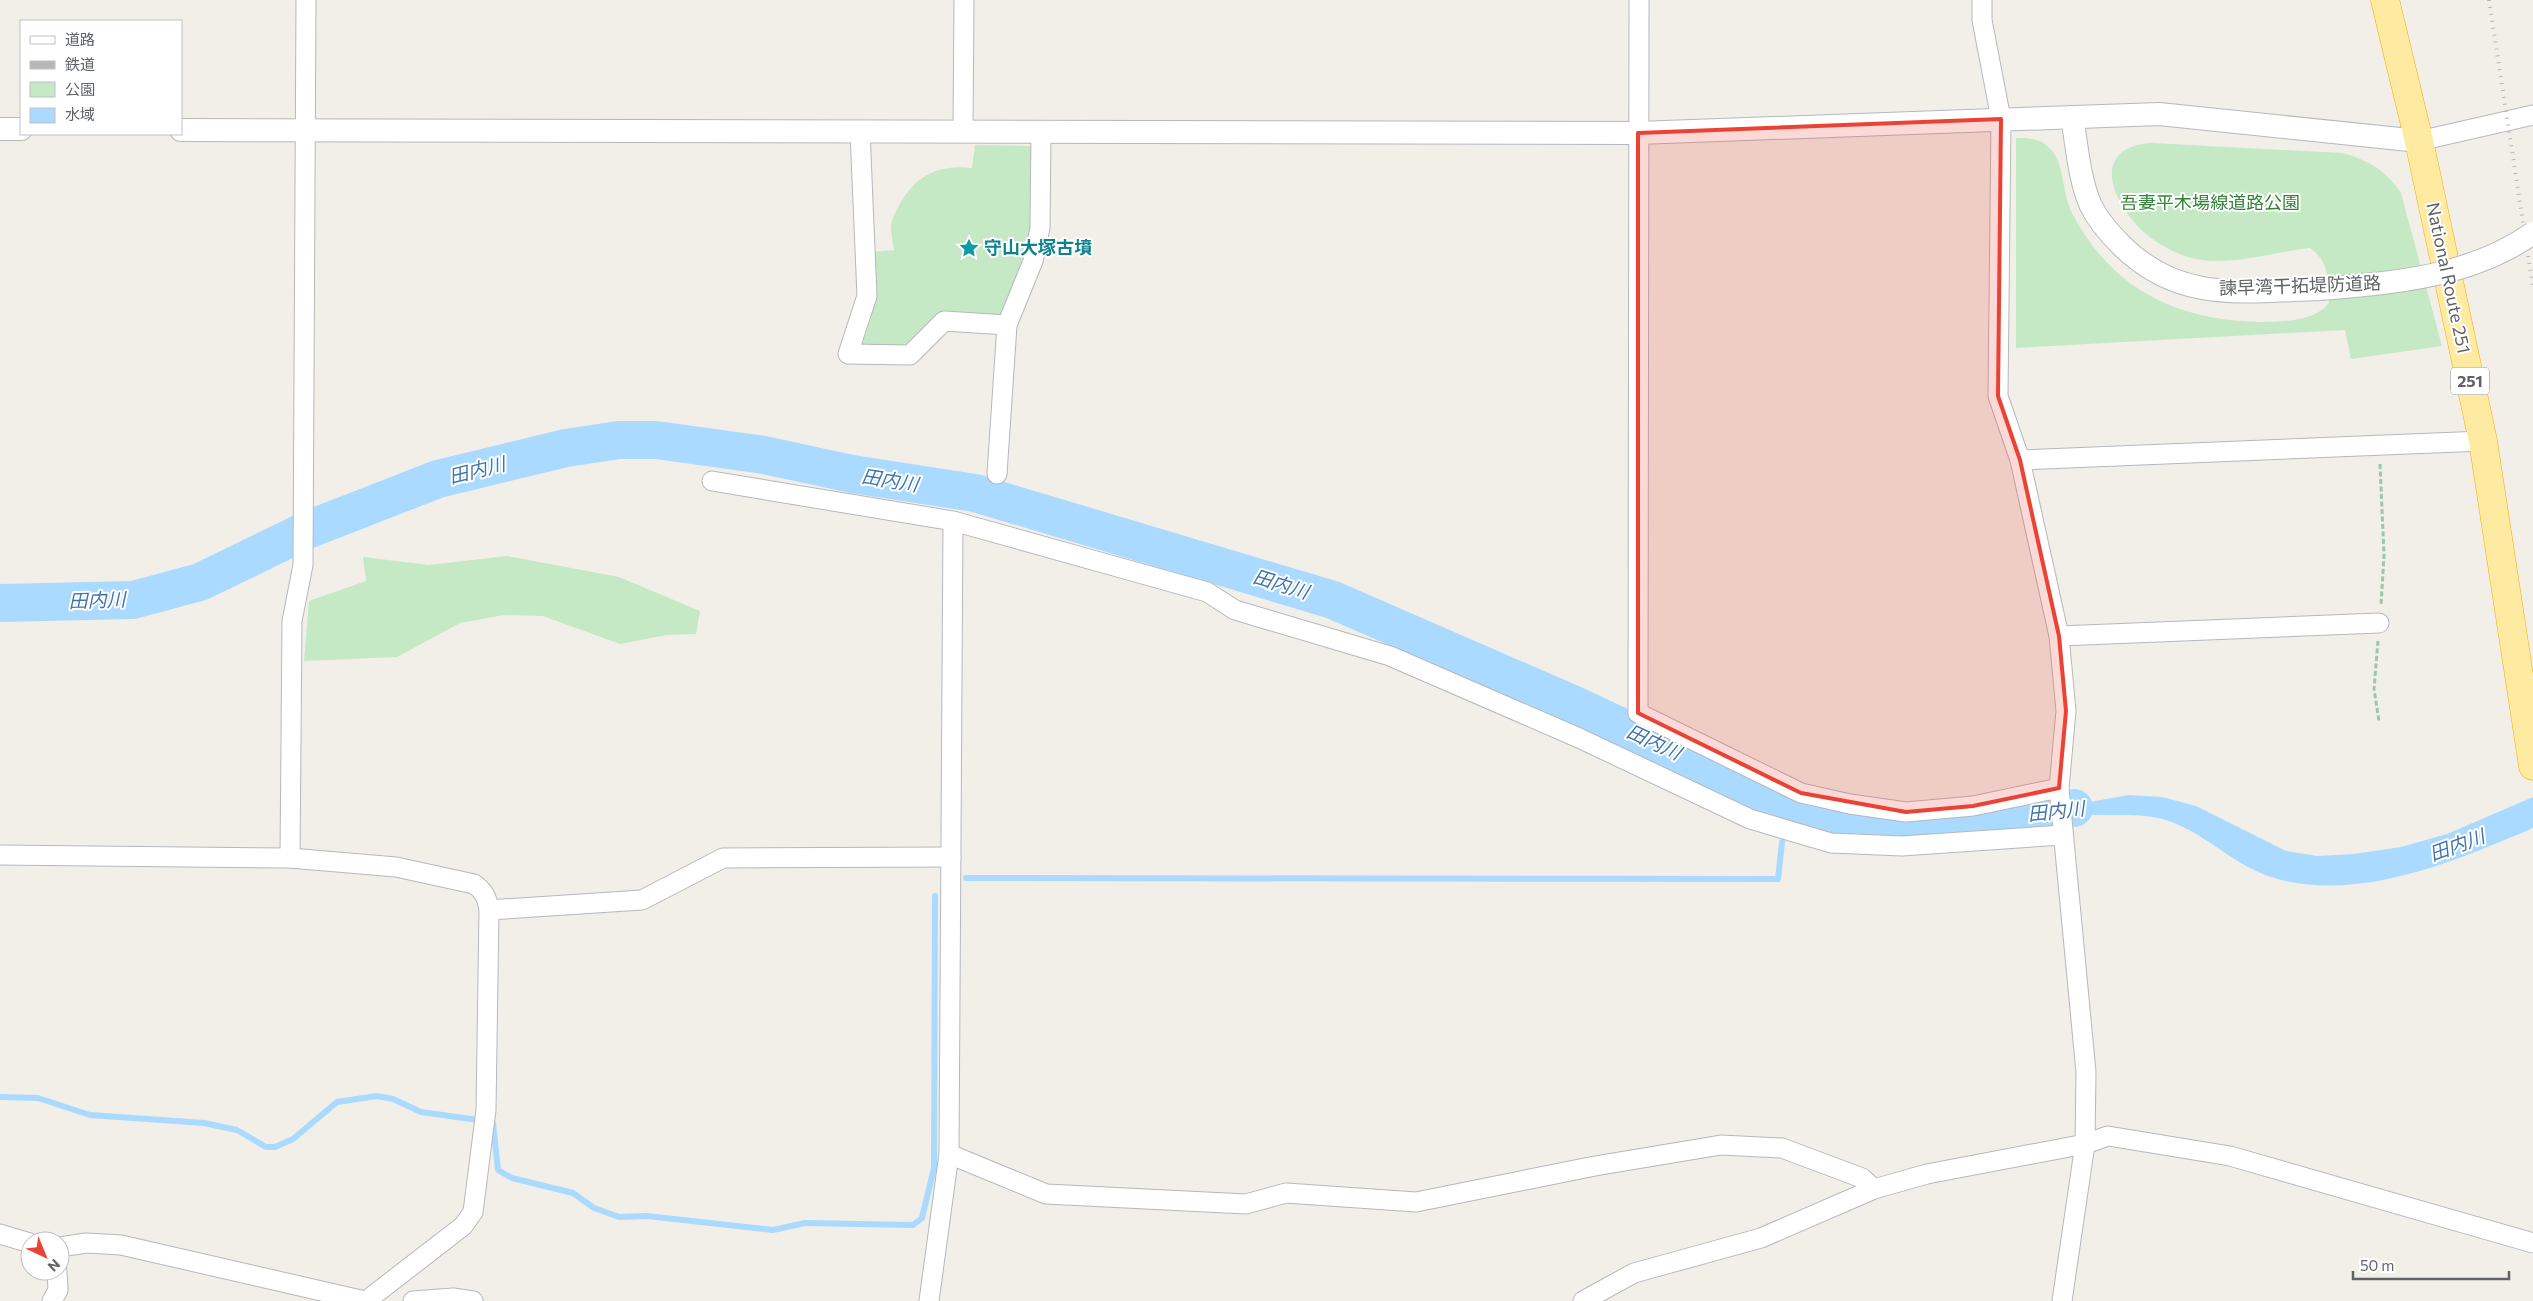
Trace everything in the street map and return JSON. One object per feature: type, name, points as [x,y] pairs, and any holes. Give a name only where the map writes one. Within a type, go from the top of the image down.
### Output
[{"type":"highway","name":"National Route 251","points":[[2385,0],[2419,141],[2483,441],[2533,766]]},
{"type":"street","points":[[290,858],[292,622],[303,565],[306,0]]},
{"type":"street","points":[[963,130],[964,0]]},
{"type":"street","points":[[1639,0],[1638,712],[1801,793],[1850,804],[1906,812],[1973,806],[2059,791]]},
{"type":"street","points":[[1982,0],[1982,20],[2001,119],[1998,396],[2020,460],[2059,636],[2066,712],[2059,791],[2086,1072],[2085,1144],[2062,1301]]},
{"type":"street","points":[[182,130],[306,132],[963,130],[1638,133],[2159,114],[2419,141],[2533,115]]},
{"type":"street","name":"諫早湾干拓堤防道路","points":[[2072,117],[2083,179],[2092,207],[2110,233],[2133,256],[2159,274],[2186,286],[2225,291],[2320,289],[2400,282],[2444,273],[2490,257],[2533,233]]},
{"type":"street","points":[[0,129],[20,129]]},
{"type":"street","points":[[860,130],[867,296],[848,354],[910,355],[944,321],[1007,325]]},
{"type":"street","points":[[997,474],[1007,325],[1033,261],[1040,228],[1041,131]]},
{"type":"street","points":[[2020,460],[2483,441]]},
{"type":"street","points":[[712,481],[953,521],[1207,592],[1235,610],[1390,656],[1580,738],[1750,819],[1831,843],[1902,846],[2062,831]]},
{"type":"street","points":[[929,1301],[949,1154],[953,521]]},
{"type":"street","points":[[2059,636],[2379,623]]},
{"type":"street","points":[[0,855],[290,858],[396,867],[474,884],[482,890],[487,898],[490,910],[486,1110],[473,1212],[463,1226],[366,1301],[121,1245],[86,1243],[70,1245]]},
{"type":"street","points":[[490,910],[642,900],[723,858],[951,857]]},
{"type":"street","points":[[1583,1301],[1634,1273],[1761,1238],[1874,1189],[1927,1174],[2085,1144],[2108,1136],[2230,1156],[2533,1243]]},
{"type":"street","points":[[949,1154],[1046,1194],[1246,1204],[1286,1193],[1416,1202],[1595,1166],[1721,1145],[1782,1148],[1862,1178],[1874,1189]]},
{"type":"street","points":[[0,1234],[20,1240]]},
{"type":"street","points":[[52,1301],[58,1290],[58,1281]]},
{"type":"street","points":[[413,1301],[453,1298],[473,1301]]},
{"type":"path","points":[[2379,446],[2384,555],[2374,688],[2379,721]]},
{"type":"highlighted area","points":[[2001,119],[1998,396],[2020,460],[2059,636],[2066,711],[2059,788],[1973,806],[1906,812],[1801,793],[1638,713],[1638,133]]},
{"type":"green space","name":"吾妻平木場線道路公園","points":[[2016,138],[2037,140],[2045,144],[2053,152],[2057,158],[2072,213],[2088,240],[2107,262],[2128,281],[2150,296],[2202,315],[2231,320],[2262,322],[2289,321],[2307,317],[2316,314],[2329,303],[2327,272],[2317,253],[2310,248],[2238,260],[2210,261],[2184,256],[2172,251],[2138,227],[2118,198],[2113,183],[2112,168],[2118,156],[2130,147],[2151,143],[2343,153],[2361,159],[2383,172],[2401,193],[2442,346],[2351,359],[2345,330],[2016,348]]},
{"type":"green space","points":[[975,145],[1032,146],[1034,225],[1027,261],[1002,320],[940,317],[908,350],[861,348],[872,315],[872,252],[894,250],[891,224],[894,214],[914,184],[931,173],[940,170],[961,167],[972,168]]},
{"type":"green space","points":[[507,556],[619,577],[700,611],[696,634],[666,635],[620,644],[543,616],[504,615],[460,623],[397,657],[304,661],[309,601],[366,581],[363,557],[429,565]]},
{"type":"water","points":[[2129,795],[2162,797],[2196,806],[2286,851],[2317,856],[2354,854],[2401,847],[2447,834],[2533,797],[2533,828],[2472,853],[2405,875],[2371,882],[2337,885],[2304,884],[2271,877],[2242,864],[2188,829],[2158,818],[2132,815],[2022,814]]},
{"type":"waterway","name":"田内川","points":[[0,603],[133,600],[200,582],[307,530],[438,479],[566,448],[619,440],[656,440],[764,455],[852,474],[975,493],[1333,600],[1579,707],[1787,805],[1825,815],[1907,828],[2074,808]]},
{"type":"waterway","points":[[1785,819],[1787,805]]},
{"type":"waterway","points":[[966,878],[1778,879],[1782,842]]},
{"type":"waterway","points":[[491,1122],[493,1123],[498,1170],[512,1178],[573,1193],[594,1208],[619,1217],[647,1216],[773,1230],[805,1223],[913,1225],[922,1218],[934,1168],[935,896]]},
{"type":"waterway","points":[[0,1097],[38,1098],[90,1115],[204,1123],[237,1130],[266,1147],[275,1147],[293,1139],[337,1102],[377,1096],[393,1099],[421,1112],[478,1120]]},
{"type":"railway","points":[[2489,0],[2533,288]]},
{"type":"place","name":"守山大塚古墳","points":[[969,248]]}]
